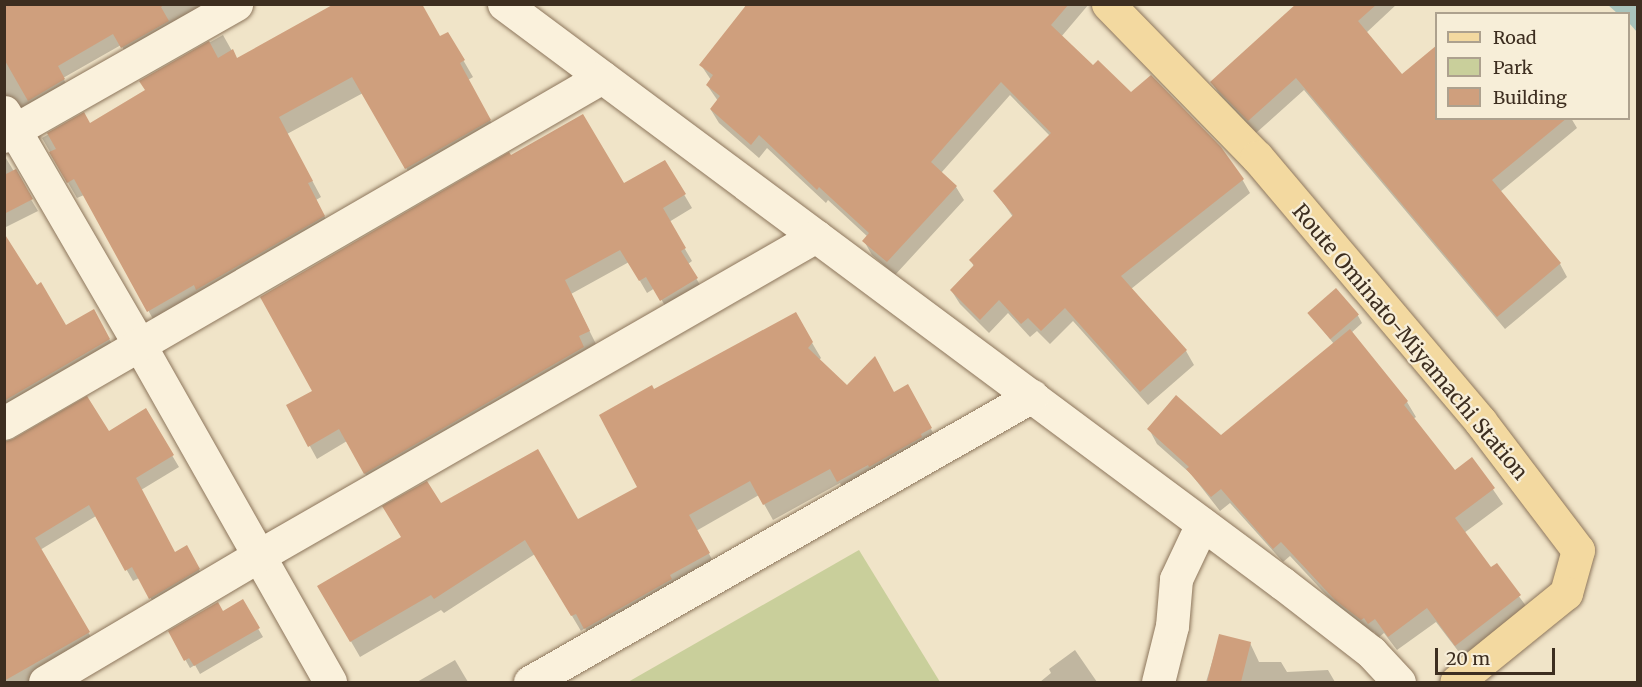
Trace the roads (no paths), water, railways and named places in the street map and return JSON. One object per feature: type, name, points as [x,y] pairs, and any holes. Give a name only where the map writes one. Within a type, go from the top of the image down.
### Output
[{"type":"main road","name":"Route Ominato-Miyamachi Station","points":[[1120,8],[1257,157],[1480,421],[1578,550],[1566,593],[1456,682]]},
{"type":"street","points":[[236,4],[8,126],[139,344],[330,682]]},
{"type":"street","points":[[504,4],[1032,396],[1371,652],[1399,682]]},
{"type":"street","points":[[4,423],[602,77]]},
{"type":"street","points":[[45,682],[260,555],[816,236]]},
{"type":"street","points":[[530,682],[1032,396]]},
{"type":"street","points":[[1158,682],[1172,626],[1176,579],[1202,524]]},
{"type":"water","points":[[1608,5],[1637,5],[1637,32],[1630,24],[1630,12],[1616,12]]}]
